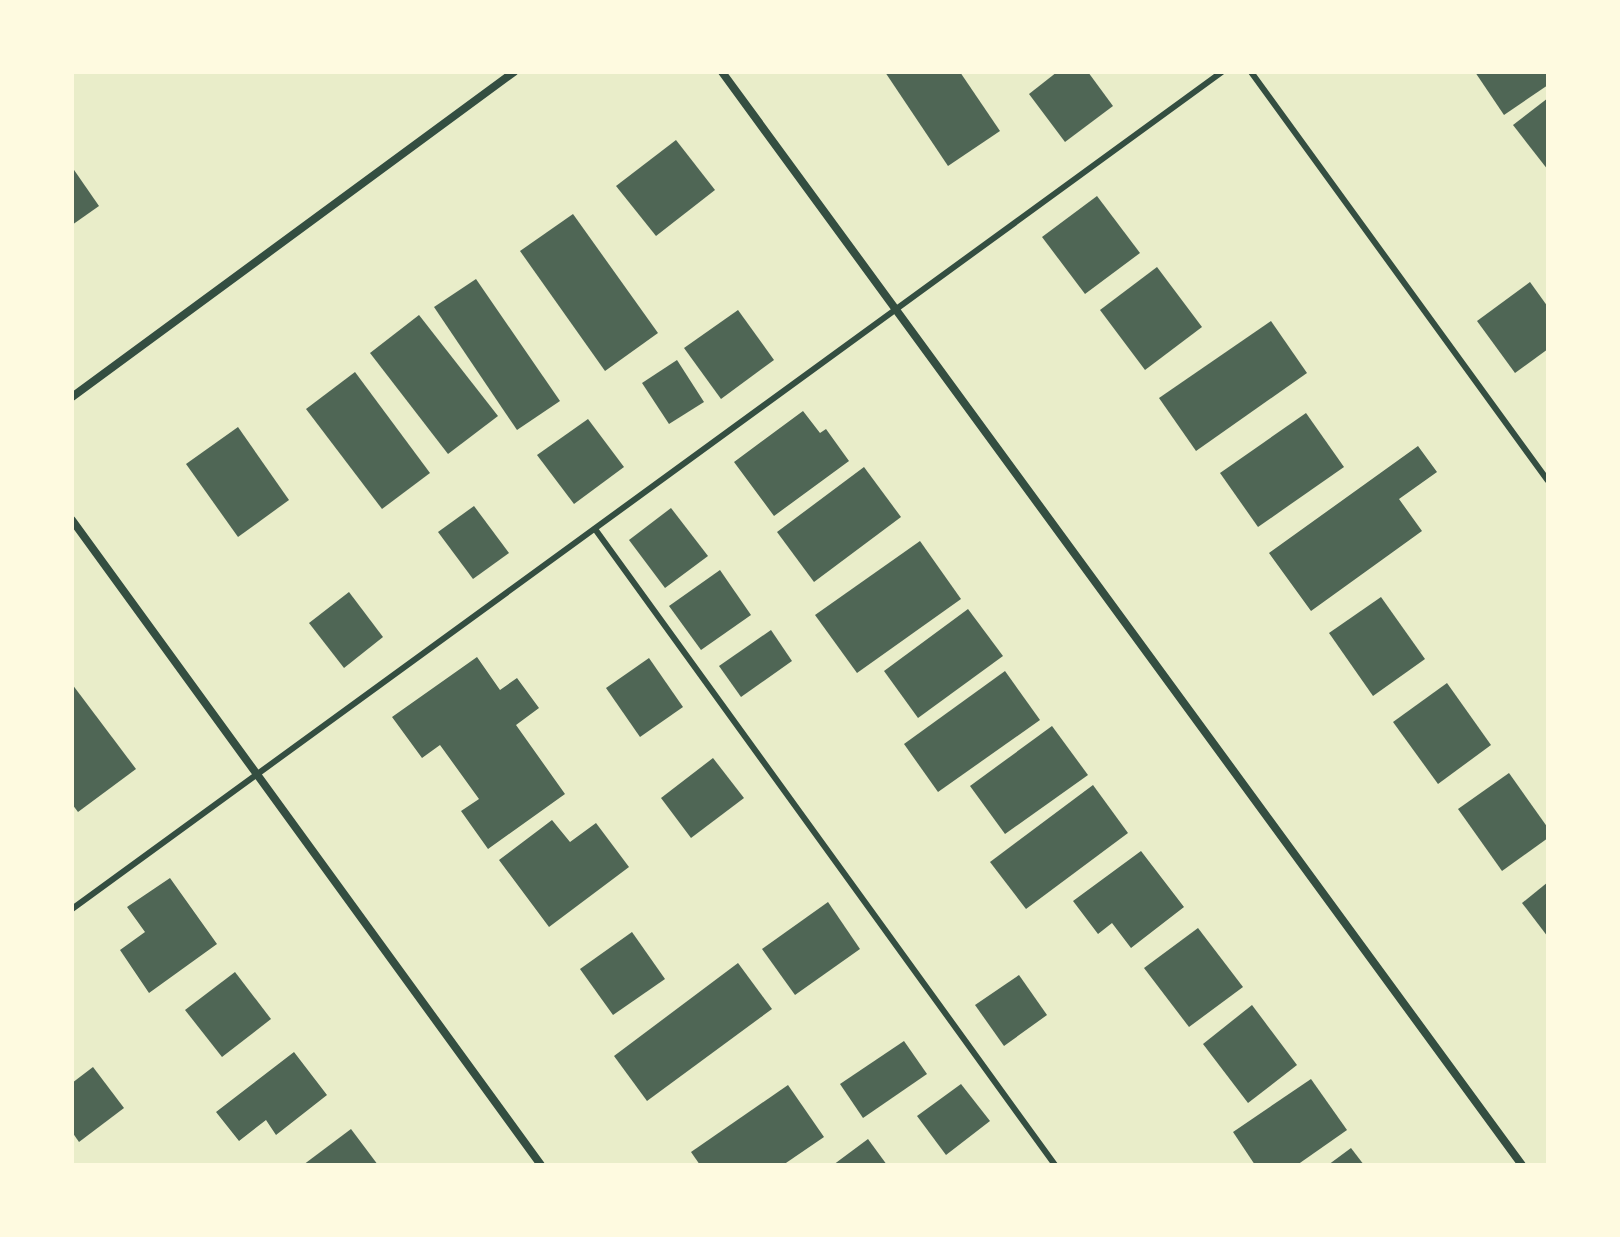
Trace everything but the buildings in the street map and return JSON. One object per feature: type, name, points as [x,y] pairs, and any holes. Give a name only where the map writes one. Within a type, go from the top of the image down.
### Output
[{"type":"street","points":[[72,397],[514,72]]},
{"type":"street","points":[[722,72],[1522,1165]]},
{"type":"street","points":[[72,520],[541,1165]]},
{"type":"lane","points":[[72,909],[1222,72]]},
{"type":"lane","points":[[1251,72],[1548,481]]},
{"type":"lane","points":[[595,529],[1055,1165]]}]
